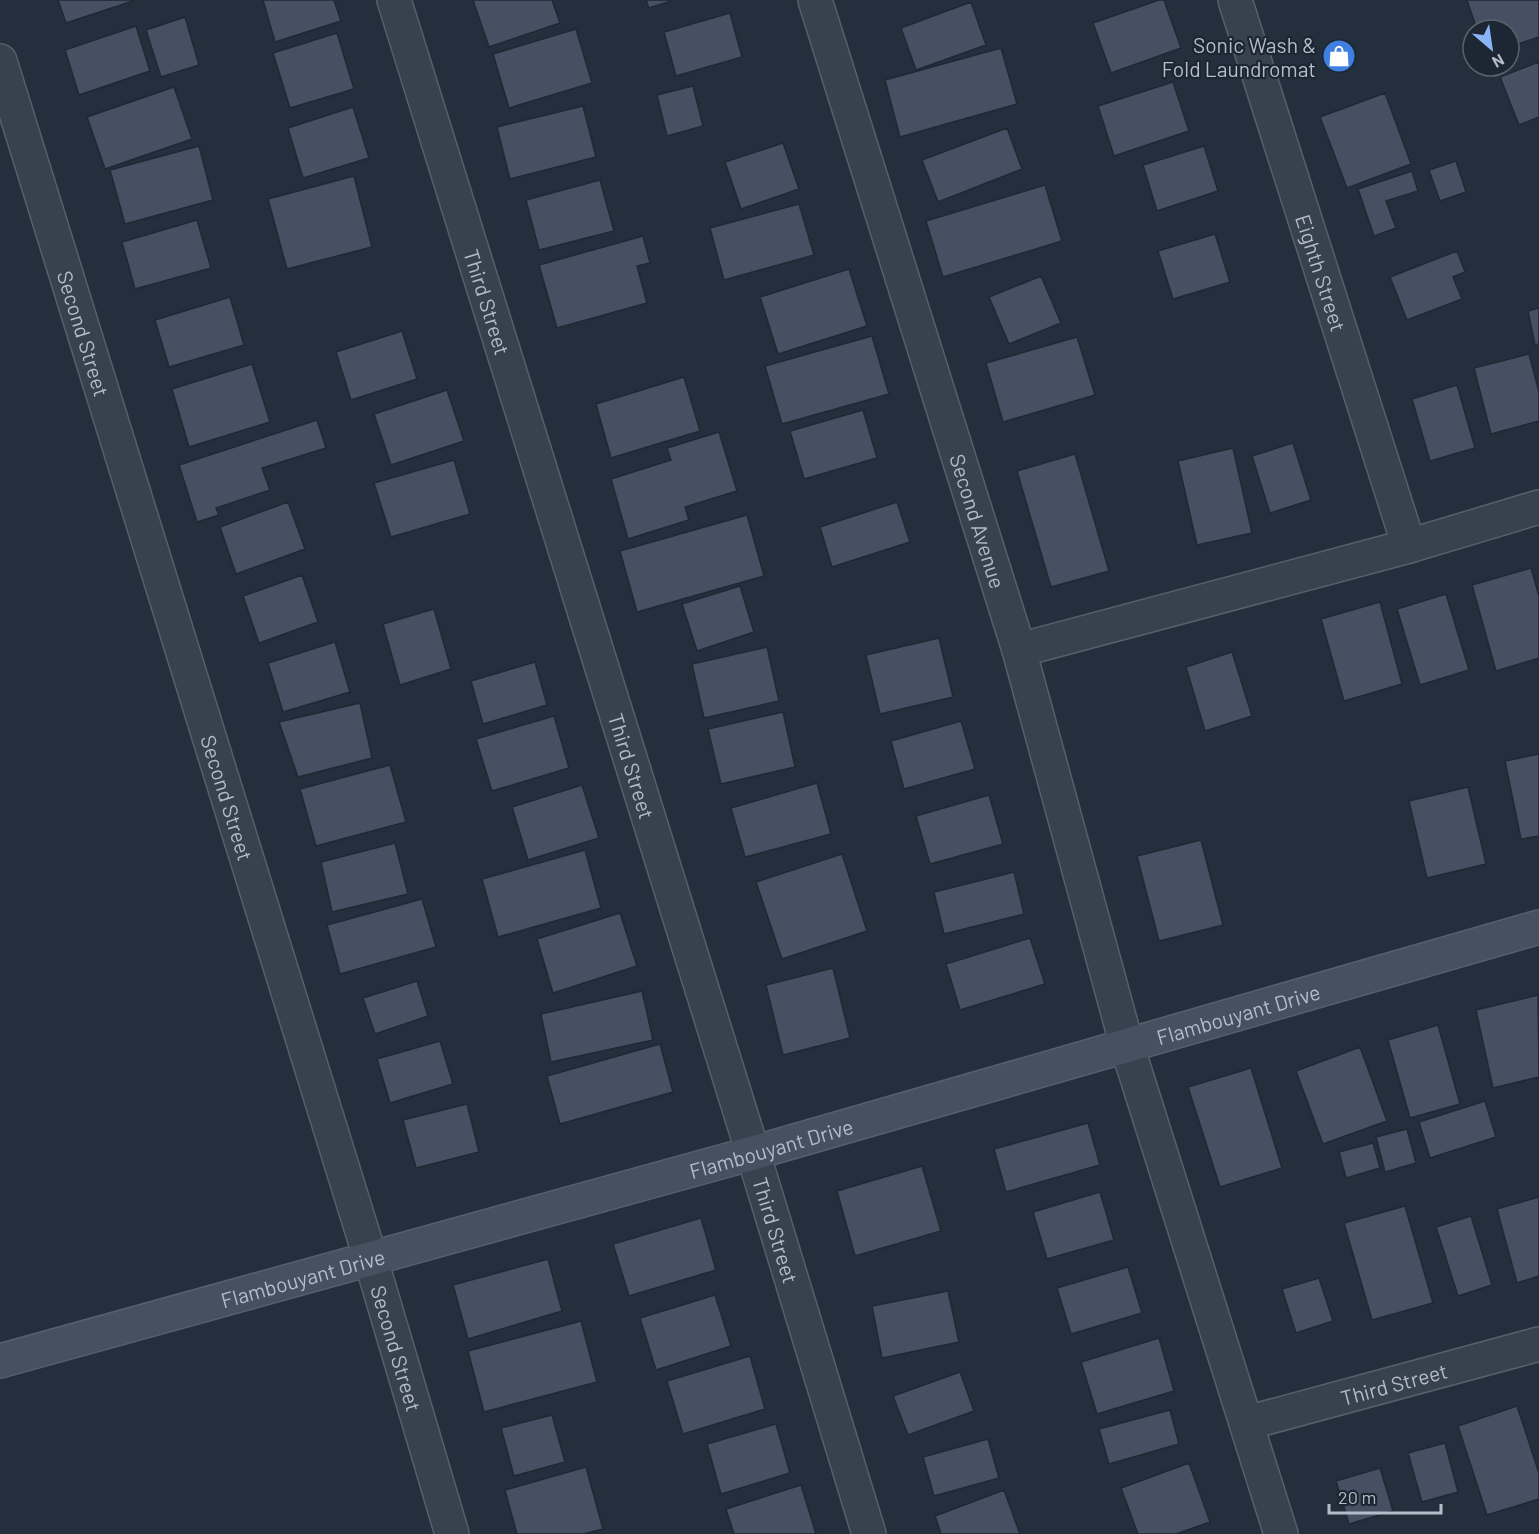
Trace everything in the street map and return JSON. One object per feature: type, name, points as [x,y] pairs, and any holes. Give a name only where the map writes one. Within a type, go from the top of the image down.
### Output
[{"type":"street","name":"Third Street","points":[[394,0],[753,1153],[869,1534]]},
{"type":"street","name":"Second Avenue","points":[[815,0],[1018,650],[1127,1046],[1281,1534]]},
{"type":"street","name":"Eighth Street","points":[[1235,0],[1409,546]]},
{"type":"street","name":"Second Street","points":[[0,62],[371,1260],[452,1534]]},
{"type":"street","points":[[1018,650],[1409,546],[1539,507]]},
{"type":"street","name":"Flambouyant Drive","points":[[0,1361],[753,1153],[1539,927]]},
{"type":"street","name":"Third Street","points":[[1247,1423],[1539,1344]]},
{"type":"building","points":[[58,0],[133,0],[133,1],[66,23]]},
{"type":"building","points":[[263,0],[334,0],[341,21],[275,42]]},
{"type":"building","points":[[473,0],[552,0],[560,23],[489,47]]},
{"type":"building","points":[[646,0],[674,0],[649,8]]},
{"type":"building","points":[[1164,0],[1181,48],[1111,73],[1093,23]]},
{"type":"building","points":[[1467,0],[1539,0],[1539,37],[1521,43],[1521,18],[1473,18]]},
{"type":"building","points":[[971,2],[986,45],[916,70],[901,28]]},
{"type":"building","points":[[730,13],[742,57],[676,76],[664,32]]},
{"type":"building","points":[[185,17],[199,65],[161,77],[146,30]]},
{"type":"building","points":[[136,26],[150,71],[79,95],[65,50]]},
{"type":"building","points":[[576,29],[592,83],[509,108],[493,54]]},
{"type":"building","points":[[337,33],[354,89],[290,108],[273,53]]},
{"type":"building","points":[[1001,48],[1017,104],[900,137],[885,80]]},
{"type":"building","points":[[1539,62],[1539,117],[1519,125],[1500,78],[1521,78],[1521,69]]},
{"type":"building","points":[[1173,82],[1189,131],[1114,156],[1098,106]]},
{"type":"building","points":[[693,86],[703,126],[667,136],[657,95]]},
{"type":"building","points":[[174,87],[192,139],[105,169],[87,117]]},
{"type":"building","points":[[1385,93],[1411,164],[1347,188],[1320,117]]},
{"type":"building","points":[[583,106],[596,157],[510,179],[497,127]]},
{"type":"building","points":[[353,107],[369,158],[303,178],[288,128]]},
{"type":"building","points":[[1007,128],[1022,169],[938,202],[922,160]]},
{"type":"building","points":[[783,143],[799,189],[741,209],[725,162]]},
{"type":"building","points":[[199,146],[213,200],[125,224],[110,170]]},
{"type":"building","points":[[1204,146],[1218,191],[1157,211],[1143,165]]},
{"type":"building","points":[[1456,161],[1466,192],[1440,201],[1429,170]]},
{"type":"building","points":[[1412,171],[1418,191],[1386,201],[1396,228],[1374,236],[1358,189]]},
{"type":"building","points":[[354,176],[372,247],[287,269],[268,199]]},
{"type":"building","points":[[600,180],[614,231],[539,250],[526,200]]},
{"type":"building","points":[[1045,185],[1062,241],[943,277],[926,221]]},
{"type":"building","points":[[799,204],[814,255],[724,280],[710,228]]},
{"type":"building","points":[[197,220],[211,268],[135,289],[122,242]]},
{"type":"building","points":[[1215,234],[1230,282],[1173,299],[1158,251]]},
{"type":"building","points":[[643,236],[650,263],[637,266],[647,303],[557,328],[539,265]]},
{"type":"building","points":[[1457,251],[1465,272],[1453,277],[1462,299],[1407,320],[1390,277]]},
{"type":"building","points":[[849,269],[867,326],[778,354],[760,297]]},
{"type":"building","points":[[1041,276],[1061,323],[1009,344],[989,297]]},
{"type":"building","points":[[230,297],[244,345],[169,367],[155,320]]},
{"type":"building","points":[[1539,308],[1539,344],[1535,345],[1528,311]]},
{"type":"building","points":[[402,331],[417,379],[351,400],[336,352]]},
{"type":"building","points":[[872,336],[889,394],[782,424],[765,366]]},
{"type":"building","points":[[1077,337],[1095,395],[1003,422],[986,363]]},
{"type":"building","points":[[1529,354],[1539,392],[1539,421],[1491,434],[1474,368]]},
{"type":"building","points":[[252,364],[270,422],[189,447],[172,389]]},
{"type":"building","points":[[684,377],[700,431],[611,458],[596,404]]},
{"type":"building","points":[[1457,385],[1475,448],[1430,461],[1412,399]]},
{"type":"building","points":[[447,390],[464,441],[391,465],[374,414]]},
{"type":"building","points":[[863,410],[877,458],[804,479],[790,431]]},
{"type":"building","points":[[317,420],[326,448],[262,468],[270,490],[216,508],[219,515],[197,522],[179,465]]},
{"type":"building","points":[[719,432],[737,491],[685,507],[689,520],[628,539],[611,479],[671,460],[667,448]]},
{"type":"building","points":[[1293,443],[1311,500],[1270,513],[1252,456]]},
{"type":"building","points":[[1233,448],[1252,533],[1197,545],[1178,461]]},
{"type":"building","points":[[1075,454],[1109,571],[1051,587],[1017,471]]},
{"type":"building","points":[[454,460],[470,514],[391,537],[374,483]]},
{"type":"building","points":[[288,502],[305,549],[236,574],[220,527]]},
{"type":"building","points":[[897,502],[910,542],[832,567],[820,527]]},
{"type":"building","points":[[747,515],[764,576],[637,612],[620,551]]},
{"type":"building","points":[[1531,568],[1539,596],[1539,658],[1496,671],[1472,585]]},
{"type":"building","points":[[302,575],[318,622],[259,643],[243,596]]},
{"type":"building","points":[[740,586],[754,632],[697,651],[682,604]]},
{"type":"building","points":[[1446,594],[1469,670],[1420,685],[1397,609]]},
{"type":"building","points":[[1380,602],[1402,684],[1344,701],[1321,619]]},
{"type":"building","points":[[434,609],[451,669],[400,685],[383,624]]},
{"type":"building","points":[[939,638],[953,697],[880,714],[866,655]]},
{"type":"building","points":[[335,642],[350,692],[283,712],[268,663]]},
{"type":"building","points":[[767,647],[779,701],[704,718],[692,664]]},
{"type":"building","points":[[1232,652],[1252,716],[1205,731],[1186,667]]},
{"type":"building","points":[[535,662],[547,705],[483,724],[471,681]]},
{"type":"building","points":[[360,703],[372,758],[298,777],[279,722]]},
{"type":"building","points":[[783,712],[795,767],[721,784],[708,729]]},
{"type":"building","points":[[554,716],[569,768],[492,791],[476,739]]},
{"type":"building","points":[[961,721],[975,769],[904,789],[891,741]]},
{"type":"building","points":[[1539,754],[1539,836],[1521,839],[1505,761]]},
{"type":"building","points":[[390,765],[406,822],[316,846],[300,789]]},
{"type":"building","points":[[817,783],[831,834],[745,857],[731,808]]},
{"type":"building","points":[[582,785],[599,838],[528,860],[512,807]]},
{"type":"building","points":[[1468,787],[1486,864],[1427,878],[1409,801]]},
{"type":"building","points":[[989,795],[1003,844],[930,864],[916,816]]},
{"type":"building","points":[[1201,840],[1223,925],[1159,941],[1137,856]]},
{"type":"building","points":[[395,843],[408,894],[332,912],[321,862]]},
{"type":"building","points":[[585,850],[601,908],[498,937],[482,879]]},
{"type":"building","points":[[842,854],[867,931],[782,959],[756,882]]},
{"type":"building","points":[[1014,872],[1024,914],[944,934],[934,892]]},
{"type":"building","points":[[422,899],[436,947],[340,974],[327,925]]},
{"type":"building","points":[[620,913],[637,966],[553,993],[537,939]]},
{"type":"building","points":[[1030,938],[1045,984],[960,1010],[946,964]]},
{"type":"building","points":[[833,968],[850,1038],[783,1055],[766,985]]},
{"type":"building","points":[[417,981],[428,1016],[375,1034],[363,998]]},
{"type":"building","points":[[642,991],[653,1040],[551,1062],[541,1014]]},
{"type":"building","points":[[1538,995],[1539,1077],[1493,1088],[1476,1010]]},
{"type":"building","points":[[1438,1025],[1460,1104],[1410,1118],[1388,1040]]},
{"type":"building","points":[[440,1041],[453,1084],[390,1103],[377,1059]]},
{"type":"building","points":[[660,1044],[673,1092],[560,1124],[547,1076]]},
{"type":"building","points":[[1360,1047],[1387,1121],[1323,1144],[1296,1071]]},
{"type":"building","points":[[1251,1068],[1282,1168],[1220,1187],[1188,1087]]},
{"type":"building","points":[[1485,1101],[1496,1137],[1430,1158],[1419,1122]]},
{"type":"building","points":[[467,1104],[479,1152],[416,1168],[403,1120]]},
{"type":"building","points":[[1088,1123],[1100,1165],[1006,1192],[994,1149]]},
{"type":"building","points":[[1407,1129],[1416,1163],[1385,1172],[1376,1137]]},
{"type":"building","points":[[1373,1143],[1380,1168],[1346,1178],[1339,1152]]},
{"type":"building","points":[[922,1166],[941,1231],[855,1256],[837,1191]]},
{"type":"building","points":[[1100,1192],[1114,1240],[1047,1259],[1033,1212]]},
{"type":"building","points":[[1539,1197],[1539,1276],[1517,1283],[1497,1209]]},
{"type":"building","points":[[1405,1206],[1433,1303],[1372,1320],[1344,1223]]},
{"type":"building","points":[[1471,1216],[1492,1285],[1458,1296],[1436,1227]]},
{"type":"building","points":[[701,1218],[716,1270],[629,1296],[613,1244]]},
{"type":"building","points":[[548,1259],[562,1311],[468,1339],[453,1285]]},
{"type":"building","points":[[1128,1267],[1142,1313],[1071,1334],[1057,1288]]},
{"type":"building","points":[[1319,1278],[1333,1321],[1296,1333],[1282,1289]]},
{"type":"building","points":[[948,1291],[959,1342],[882,1358],[872,1306]]},
{"type":"building","points":[[715,1295],[731,1346],[656,1370],[640,1318]]},
{"type":"building","points":[[581,1321],[597,1382],[484,1412],[468,1351]]},
{"type":"building","points":[[1159,1338],[1174,1391],[1097,1414],[1081,1362]]},
{"type":"building","points":[[750,1356],[765,1409],[683,1434],[667,1381]]},
{"type":"building","points":[[960,1372],[974,1411],[908,1435],[893,1396]]},
{"type":"building","points":[[1517,1406],[1539,1473],[1539,1499],[1487,1515],[1458,1426]]},
{"type":"building","points":[[1170,1410],[1179,1444],[1109,1464],[1099,1429]]},
{"type":"building","points":[[552,1415],[565,1462],[514,1476],[501,1428]]},
{"type":"building","points":[[776,1424],[790,1473],[721,1494],[707,1444]]},
{"type":"building","points":[[988,1439],[999,1478],[934,1496],[923,1457]]},
{"type":"building","points":[[1445,1443],[1458,1492],[1422,1502],[1408,1453]]},
{"type":"building","points":[[1189,1463],[1210,1522],[1176,1534],[1138,1534],[1121,1488]]},
{"type":"building","points":[[586,1467],[603,1529],[583,1534],[517,1534],[505,1490]]},
{"type":"building","points":[[1380,1468],[1393,1511],[1349,1524],[1336,1481]]},
{"type":"building","points":[[801,1485],[816,1534],[734,1534],[726,1509]]},
{"type":"building","points":[[1004,1490],[1020,1534],[941,1534],[935,1516]]},
{"type":"place","name":"Sonic Wash & Fold Laundromat","points":[[1339,56]]}]
